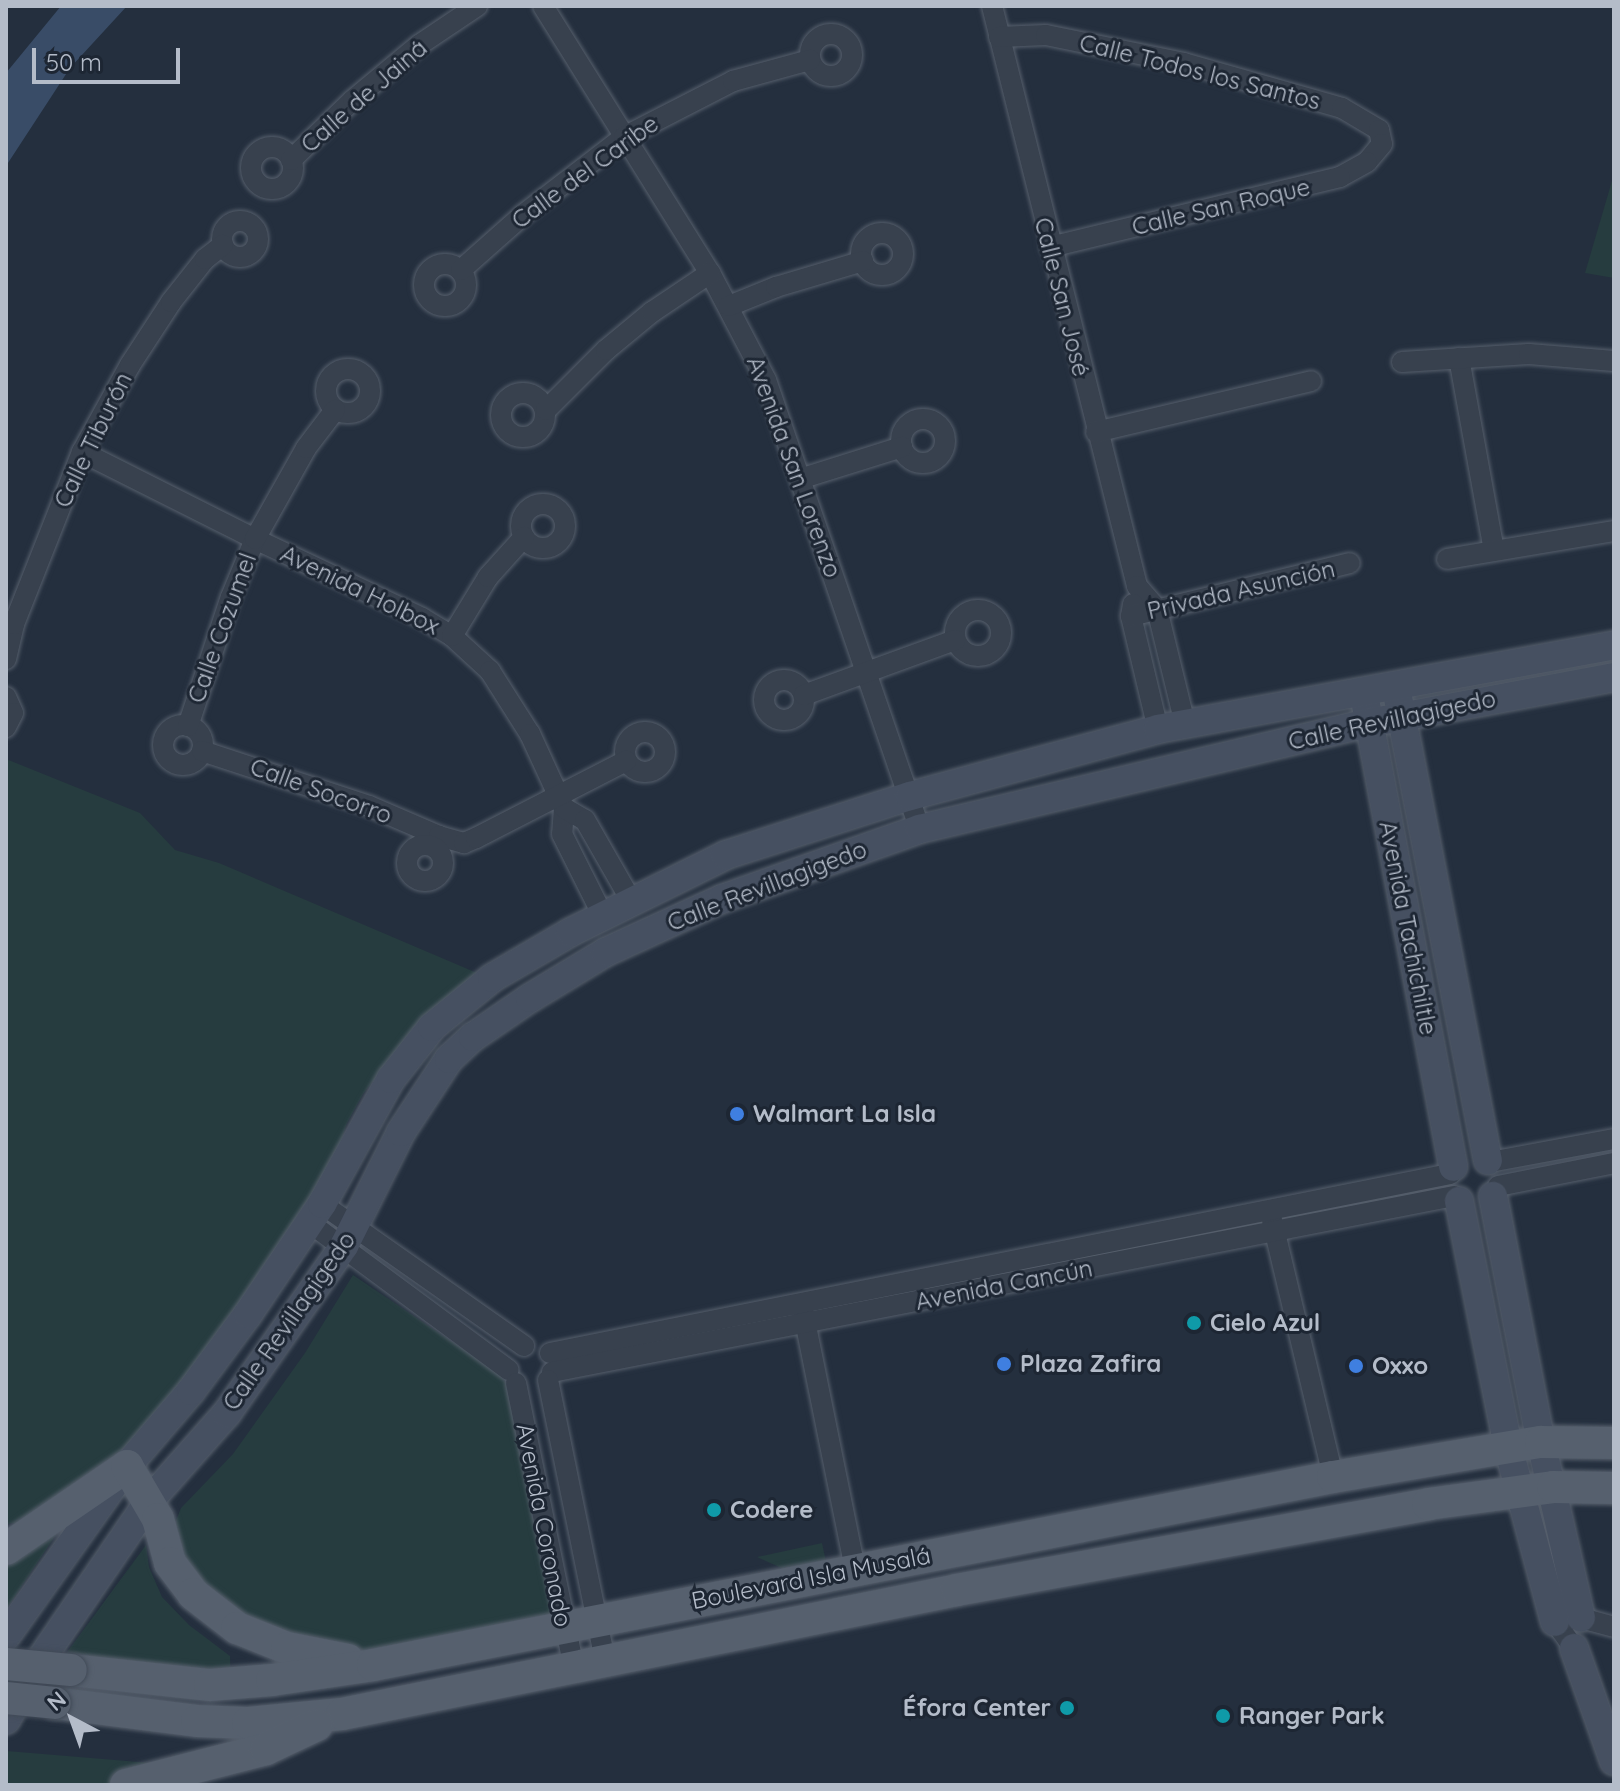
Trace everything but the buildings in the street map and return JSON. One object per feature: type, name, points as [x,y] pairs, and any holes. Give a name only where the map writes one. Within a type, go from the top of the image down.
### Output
[{"type":"main road","name":"Boulevard Isla Musalá","points":[[6,1664],[210,1685],[272,1680],[373,1665],[1030,1533],[1333,1477],[1541,1442],[1614,1443]]},
{"type":"main road","points":[[6,1549],[127,1466],[150,1500],[170,1563],[193,1594],[237,1628],[287,1648],[373,1665]]},
{"type":"main road","name":"Boulevard Isla Musalá","points":[[6,1698],[197,1721],[248,1723],[342,1714],[1036,1575],[1538,1489],[1606,1492]]},
{"type":"main road","points":[[1030,1533],[1036,1575]]},
{"type":"main road","points":[[126,1785],[266,1749],[342,1714]]},
{"type":"street","name":"Calle de Jainá","points":[[291,160],[353,100],[419,45],[477,6]]},
{"type":"street","name":"Avenida San Lorenzo","points":[[543,6],[710,273],[766,380],[803,478],[864,672],[920,829]]},
{"type":"street","name":"Calle San José","points":[[992,6],[1096,432],[1137,586],[1157,609],[1172,727]]},
{"type":"street","name":"Calle Todos los Santos","points":[[999,37],[1046,35],[1198,67],[1342,108],[1379,130],[1382,144]]},
{"type":"street","name":"Calle del Caribe","points":[[461,270],[524,214],[624,137],[733,81],[810,60]]},
{"type":"street","name":"Calle San Roque","points":[[1050,247],[1340,177],[1367,162],[1382,144]]},
{"type":"street","name":"Calle Tiburón","points":[[6,659],[20,610],[82,452],[130,365],[171,302],[205,259],[223,245]]},
{"type":"street","points":[[729,306],[776,287],[863,261]]},
{"type":"street","points":[[546,410],[618,341],[710,273]]},
{"type":"street","points":[[1402,362],[1529,354],[1614,361]]},
{"type":"street","points":[[1459,358],[1494,550]]},
{"type":"street","points":[[1096,432],[1311,381]]},
{"type":"street","name":"Calle Cozumel","points":[[188,726],[226,611],[255,539],[299,461],[335,410]]},
{"type":"street","points":[[803,478],[902,447]]},
{"type":"street","name":"Avenida Holbox","points":[[82,452],[255,539],[396,605],[452,636],[490,671],[530,734],[560,802],[562,834],[603,916]]},
{"type":"street","points":[[1447,559],[1614,531]]},
{"type":"street","points":[[452,636],[488,577],[524,537]]},
{"type":"street","name":"Privada Asunción","points":[[1131,616],[1350,563]]},
{"type":"street","name":"Calle San José","points":[[1137,586],[1131,616],[1172,727]]},
{"type":"street","points":[[804,695],[955,640]]},
{"type":"street","name":"Calle Revillagigedo","points":[[6,1636],[127,1466],[222,1352],[316,1213],[391,1079],[432,1027],[492,978],[603,916],[726,855],[910,796],[1172,727],[1363,689],[1614,645]]},
{"type":"street","name":"Calle Revillagigedo","points":[[6,1720],[37,1665],[150,1500],[227,1413],[349,1236],[420,1100],[449,1059],[502,1016],[606,952],[722,899],[920,829],[1101,783],[1369,723],[1614,677]]},
{"type":"street","name":"Avenida Tachichiltle","points":[[1396,683],[1541,1442],[1538,1489],[1574,1648],[1614,1761]]},
{"type":"street","name":"Avenida Tachichiltle","points":[[1363,689],[1454,1184],[1508,1447],[1538,1489]]},
{"type":"street","points":[[6,697],[13,713],[6,727]]},
{"type":"street","points":[[175,726],[188,726],[199,733],[202,751],[187,764],[174,763],[165,754],[165,735],[175,726]]},
{"type":"street","name":"Calle Socorro","points":[[202,751],[369,806],[436,841],[464,843],[560,802],[626,761]]},
{"type":"street","name":"Avenida Holbox","points":[[560,802],[585,820],[632,902]]},
{"type":"street","points":[[1614,1139],[1492,1176],[1473,1205],[1454,1184],[1466,1157],[1492,1176],[1614,1163]]},
{"type":"street","name":"Avenida Cancún","points":[[550,1368],[804,1313],[1454,1184]]},
{"type":"street","points":[[316,1213],[524,1346],[538,1346],[550,1368],[531,1389],[349,1236]]},
{"type":"street","points":[[1273,1222],[1333,1477]]},
{"type":"street","points":[[804,1313],[855,1570]]},
{"type":"street","points":[[513,1376],[512,1355],[524,1346]]},
{"type":"street","name":"Avenida Coronado","points":[[550,1368],[605,1659]]},
{"type":"street","name":"Avenida Coronado","points":[[513,1376],[574,1667]]},
{"type":"street","points":[[1568,1620],[1614,1627]]},
{"type":"green space","points":[[1614,174],[1614,278],[1585,273]]},
{"type":"green space","points":[[6,759],[140,813],[175,850],[219,863],[477,973],[422,1019],[363,1094],[347,1123],[337,1154],[296,1230],[184,1382],[104,1470],[34,1521],[6,1524]]},
{"type":"green space","points":[[353,1275],[500,1374],[507,1385],[553,1622],[382,1664],[206,1608],[171,1533],[181,1508],[233,1454],[305,1353]]},
{"type":"green space","points":[[52,1528],[57,1533],[6,1610],[6,1565]]},
{"type":"green space","points":[[822,1543],[828,1571],[795,1574],[757,1557]]},
{"type":"green space","points":[[146,1545],[149,1567],[162,1597],[189,1625],[230,1656],[231,1690],[48,1678]]},
{"type":"green space","points":[[7,1751],[211,1768],[148,1785],[6,1785]]},
{"type":"water","points":[[61,6],[127,6],[70,68],[6,166],[6,73]]},
{"type":"place","name":"Walmart La Isla","points":[[737,1114]]},
{"type":"place","name":"Cielo Azul","points":[[1194,1323]]},
{"type":"place","name":"Plaza Zafira","points":[[1004,1364]]},
{"type":"place","name":"Oxxo","points":[[1356,1366]]},
{"type":"place","name":"Codere","points":[[714,1510]]},
{"type":"place","name":"Éfora Center","points":[[1067,1708]]},
{"type":"place","name":"Ranger Park","points":[[1223,1716]]}]
